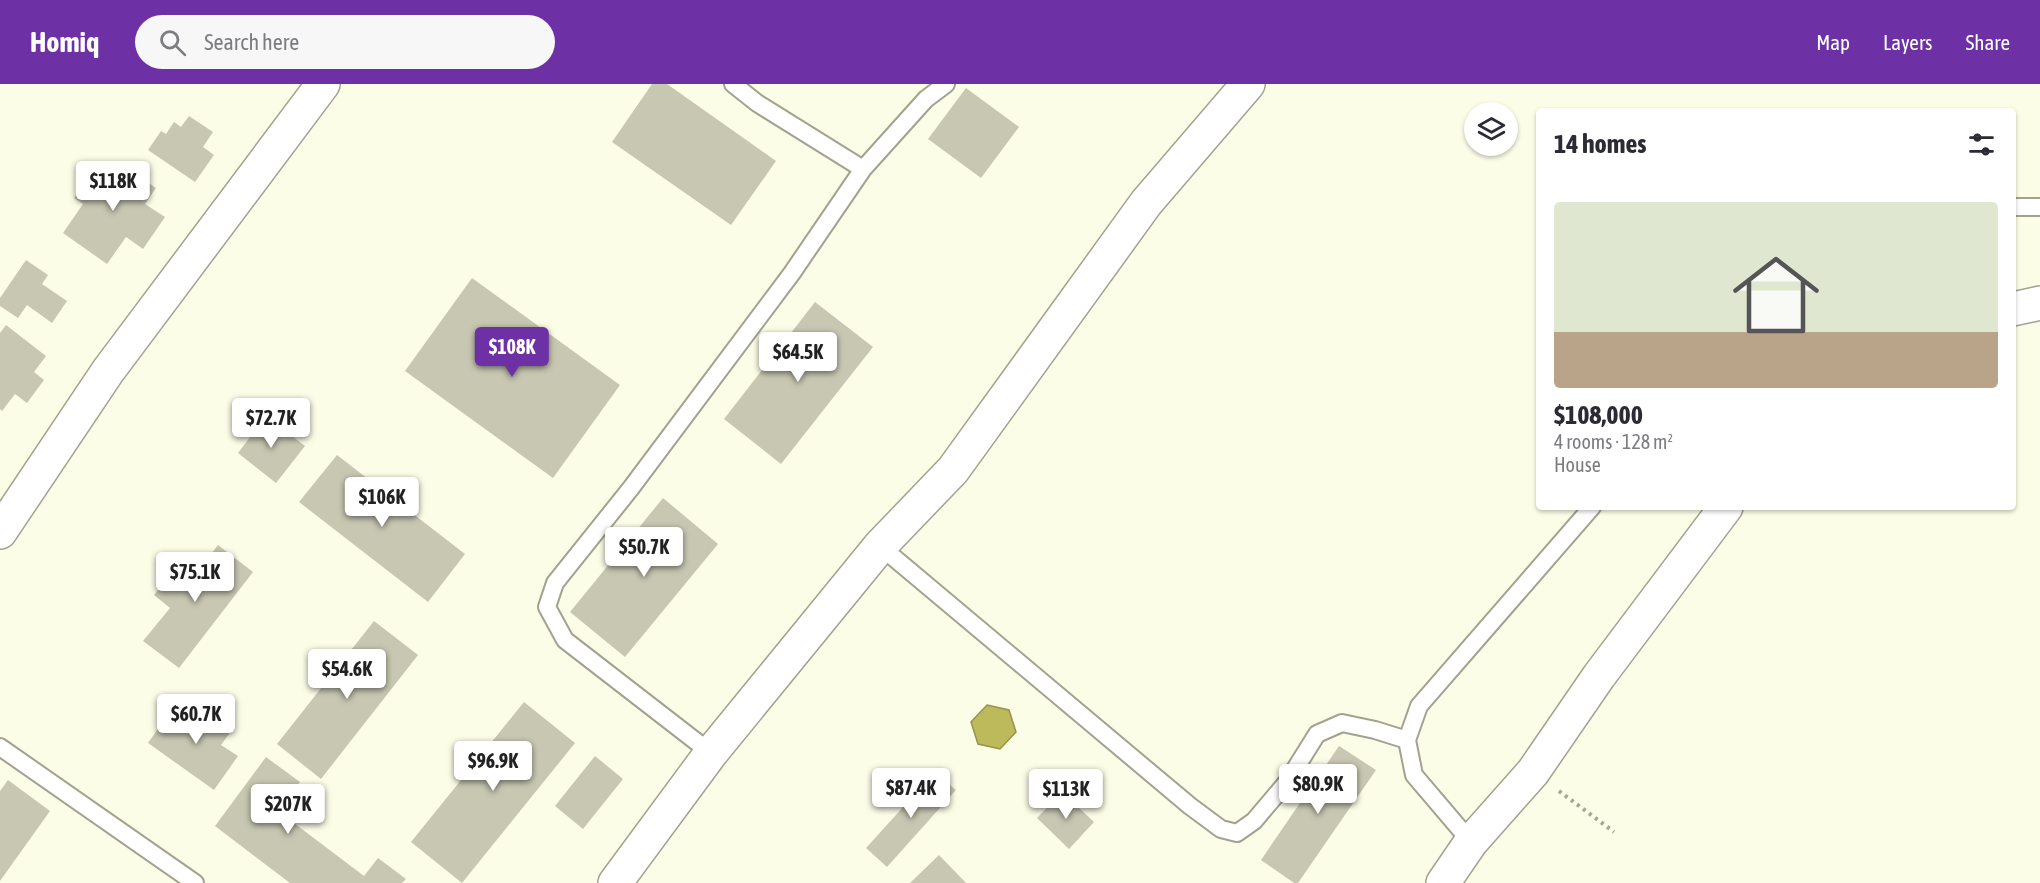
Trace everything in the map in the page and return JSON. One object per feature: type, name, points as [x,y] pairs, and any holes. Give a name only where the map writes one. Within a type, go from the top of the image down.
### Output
[{"type":"street","points":[[0,532],[108,371],[324,84]]},
{"type":"street","points":[[615,883],[711,753],[880,546],[953,470],[1146,203],[1248,84]]},
{"type":"street","points":[[2016,308],[2040,303]]},
{"type":"street","points":[[1443,883],[1472,842],[1533,772],[1599,676],[1724,510]]},
{"type":"lane","points":[[733,84],[757,103],[862,169]]},
{"type":"lane","points":[[711,753],[565,640],[547,607],[555,583],[631,488],[792,273],[862,169],[926,99],[945,84]]},
{"type":"lane","points":[[2016,207],[2040,207]]},
{"type":"lane","points":[[1472,842],[1414,775],[1407,740],[1419,706],[1589,510]]},
{"type":"lane","points":[[880,546],[1181,799],[1221,829],[1237,832],[1254,821],[1287,782],[1317,734],[1342,723],[1407,740]]},
{"type":"lane","points":[[0,747],[195,883]]},
{"type":"path","points":[[1533,772],[1614,832]]},
{"type":"shaded area","points":[[987,705],[1009,710],[1016,732],[1000,749],[978,744],[971,722]]},
{"type":"building","points":[[652,84],[667,84],[776,161],[731,225],[612,142]]},
{"type":"building","points":[[966,88],[1019,127],[981,178],[928,139]]},
{"type":"building","points":[[189,116],[213,132],[203,147],[214,155],[195,182],[148,150],[161,131],[166,134],[174,122],[181,127]]},
{"type":"building","points":[[99,162],[112,171],[118,162],[156,188],[145,204],[165,217],[143,249],[126,237],[107,264],[63,233],[83,204],[74,198]]},
{"type":"building","points":[[26,260],[48,275],[42,284],[67,301],[52,323],[27,305],[18,318],[0,306],[0,298]]},
{"type":"building","points":[[472,278],[620,385],[553,478],[405,371]]},
{"type":"building","points":[[815,302],[873,347],[781,464],[724,419]]},
{"type":"building","points":[[6,325],[46,356],[34,372],[44,380],[27,403],[15,394],[2,411],[0,409],[0,333]]},
{"type":"building","points":[[266,416],[305,446],[276,483],[238,453]]},
{"type":"building","points":[[337,455],[465,554],[428,602],[299,502]]},
{"type":"building","points":[[663,498],[718,544],[625,657],[570,612]]},
{"type":"building","points":[[218,545],[253,572],[179,668],[143,641],[170,608],[154,595],[182,559],[198,571]]},
{"type":"building","points":[[374,621],[418,655],[321,779],[277,744]]},
{"type":"building","points":[[524,702],[575,743],[462,883],[411,842]]},
{"type":"building","points":[[174,706],[191,718],[199,707],[232,730],[221,745],[238,756],[214,790],[148,743]]},
{"type":"building","points":[[1339,746],[1376,770],[1298,883],[1294,883],[1261,860]]},
{"type":"building","points":[[595,756],[623,779],[583,829],[555,806]]},
{"type":"building","points":[[266,757],[300,782],[278,811],[364,876],[378,858],[406,879],[402,883],[290,883],[215,826]]},
{"type":"building","points":[[935,772],[956,790],[887,867],[866,848]]},
{"type":"building","points":[[8,780],[50,811],[0,881],[0,791]]},
{"type":"building","points":[[1062,792],[1094,822],[1069,849],[1037,818]]},
{"type":"building","points":[[939,855],[966,883],[910,883]]}]
